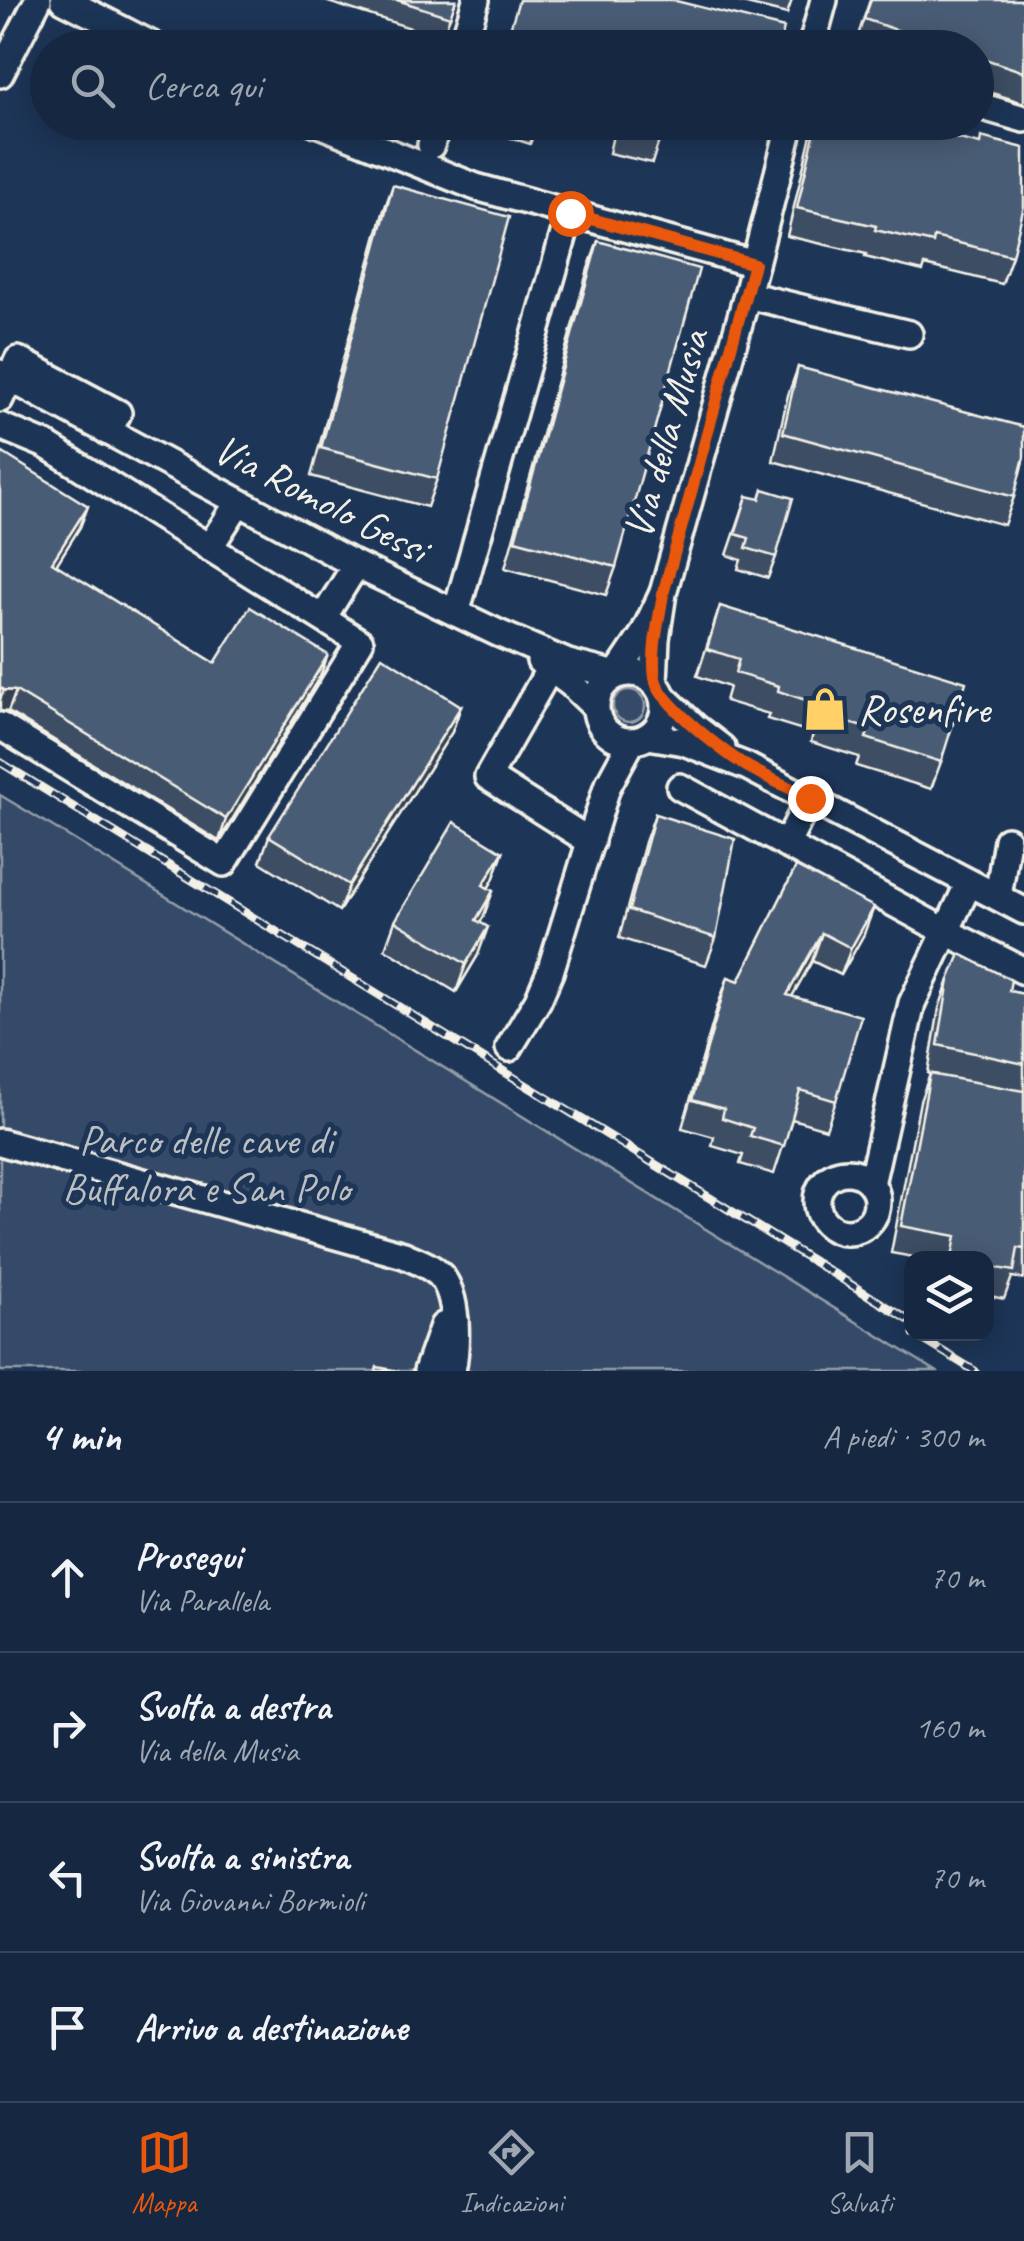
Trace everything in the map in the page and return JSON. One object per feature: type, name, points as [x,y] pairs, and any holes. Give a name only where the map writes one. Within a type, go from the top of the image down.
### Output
[{"type":"street","points":[[0,74],[38,0]]},
{"type":"street","points":[[64,0],[123,30]]},
{"type":"street","points":[[467,30],[476,0]]},
{"type":"street","points":[[816,30],[824,0]]},
{"type":"street","points":[[994,110],[1024,119]]},
{"type":"street","points":[[359,140],[476,187],[754,264]]},
{"type":"street","name":"Via della Musia","points":[[607,787],[640,739],[657,729],[662,719],[665,708],[659,690],[656,639],[663,594],[786,140]]},
{"type":"street","points":[[456,613],[570,213]]},
{"type":"street","name":"Via della Musia","points":[[747,296],[909,334]]},
{"type":"street","name":"Via Romolo Gessi","points":[[3,384],[18,360],[118,412],[108,432],[238,503],[498,633],[568,663],[616,675]]},
{"type":"street","points":[[0,426],[46,444],[360,642],[224,864],[0,726]]},
{"type":"street","points":[[209,548],[238,503]]},
{"type":"street","points":[[322,618],[356,565]]},
{"type":"street","name":"Via della Musia","points":[[509,1048],[550,972],[607,787],[606,732],[595,707],[601,688],[616,675],[643,635],[663,594]]},
{"type":"street","name":"Via Romolo Gessi","points":[[498,633],[572,684],[595,707]]},
{"type":"street","points":[[550,668],[488,777],[591,842]]},
{"type":"street","points":[[616,675],[636,672],[696,728],[746,766]]},
{"type":"street","points":[[606,732],[623,741],[684,742],[746,766],[1024,911]]},
{"type":"street","points":[[680,787],[1024,970]]},
{"type":"street","points":[[786,844],[810,798]]},
{"type":"street","points":[[998,898],[1007,840]]},
{"type":"street","points":[[872,1184],[912,1004],[969,884]]},
{"type":"street","points":[[0,1142],[404,1255],[436,1272],[450,1294],[456,1338],[452,1371]]},
{"type":"street","points":[[427,1371],[443,1326],[454,1320]]},
{"type":"green space","points":[[629,690],[640,695],[645,706],[640,717],[629,722],[618,717],[613,706],[618,695]]},
{"type":"green space","name":"Parco delle cave di Buffalora e San Polo","points":[[0,795],[50,825],[936,1371],[0,1371]]},
{"type":"building","points":[[397,0],[456,0],[450,17]]},
{"type":"building","points":[[519,0],[672,0],[784,28],[784,30],[510,30]]},
{"type":"building","points":[[871,0],[1024,0],[1024,72],[994,62],[994,30],[897,30],[864,19]]},
{"type":"building","points":[[813,140],[963,140],[980,144],[981,140],[993,140],[1024,148],[1024,206],[1012,256],[934,237],[933,243],[797,208]]},
{"type":"building","points":[[393,185],[509,217],[437,479],[321,448]]},
{"type":"building","points":[[598,241],[699,269],[616,567],[515,540]]},
{"type":"building","points":[[798,367],[1024,427],[1024,457],[1014,497],[783,433]]},
{"type":"building","points":[[3,453],[88,506],[52,562],[215,663],[250,607],[328,655],[226,819],[16,691],[0,687]]},
{"type":"building","points":[[763,489],[793,498],[776,557],[746,548],[749,538],[735,534],[747,496],[760,499]]},
{"type":"building","points":[[720,606],[966,682],[941,762],[866,738],[869,729],[821,714],[824,706],[778,691],[779,686],[735,673],[739,659],[707,649]]},
{"type":"building","points":[[382,656],[461,706],[349,885],[269,836]]},
{"type":"building","points":[[655,814],[735,839],[716,938],[629,910]]},
{"type":"building","points":[[454,822],[503,852],[483,885],[493,891],[476,920],[488,927],[466,964],[395,921]]},
{"type":"building","points":[[796,867],[874,907],[851,948],[822,933],[787,995],[861,1016],[836,1101],[800,1090],[784,1146],[750,1136],[753,1128],[722,1118],[724,1109],[692,1100],[728,977],[739,981]]},
{"type":"building","points":[[960,954],[1011,980],[1009,991],[1024,994],[1024,1064],[938,1045],[949,980]]},
{"type":"building","points":[[930,1074],[1024,1091],[1024,1249],[1018,1248],[1014,1271],[994,1267],[994,1251],[953,1251],[956,1236],[901,1226]]},
{"type":"railway","points":[[0,762],[904,1317]]},
{"type":"railway","points":[[926,1341],[975,1371]]},
{"type":"place","name":"Rosenfire","points":[[825,709]]},
{"type":"route","points":[[570,213],[754,264],[663,594],[654,682],[696,728],[746,766],[810,798]]}]
